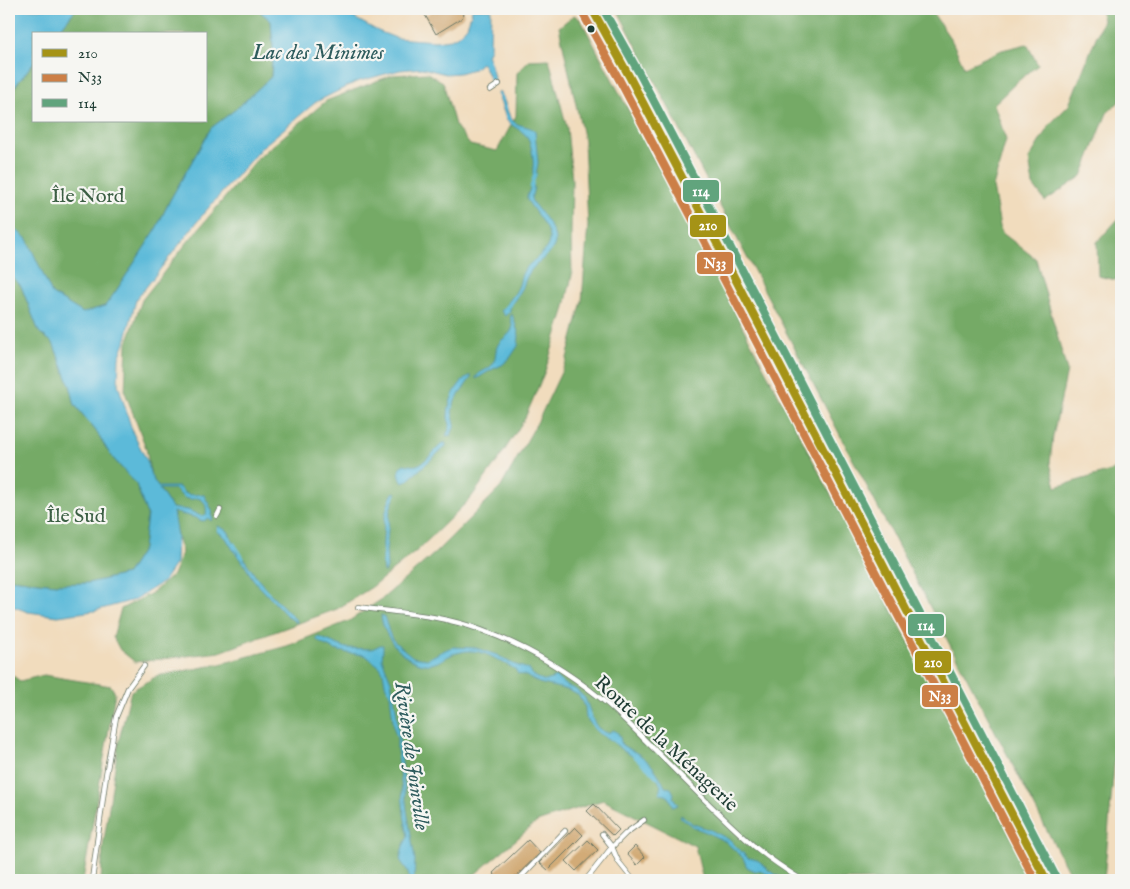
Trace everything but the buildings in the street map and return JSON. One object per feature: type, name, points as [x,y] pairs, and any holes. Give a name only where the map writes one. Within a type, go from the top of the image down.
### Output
[{"type":"main road","points":[[592,9],[714,236],[1046,880]]},
{"type":"lane","points":[[490,90],[499,84]]},
{"type":"lane","points":[[217,516],[220,510]]},
{"type":"lane","name":"Route de la Ménagerie","points":[[358,606],[406,612],[457,622],[505,640],[551,663],[600,697],[734,828],[780,866],[802,880]]},
{"type":"lane","points":[[92,880],[116,717],[128,688],[144,666]]},
{"type":"lane","points":[[586,880],[612,847],[626,833],[644,820]]},
{"type":"lane","points":[[518,880],[565,831]]},
{"type":"lane","points":[[602,834],[612,847],[618,861],[633,880]]},
{"type":"green space","name":"Île Nord","points":[[76,9],[257,9],[271,21],[273,47],[271,77],[236,109],[211,128],[170,200],[155,231],[116,291],[105,306],[83,313],[52,294],[27,240],[9,223],[9,96],[32,65],[32,122],[208,122],[208,32],[58,32]]},
{"type":"green space","points":[[617,9],[930,9],[952,41],[964,67],[1002,50],[1027,44],[1038,65],[994,104],[1006,140],[993,187],[1001,232],[1036,259],[1067,371],[1053,436],[1050,463],[1056,487],[1121,469],[1121,686],[1104,880],[1073,880]]},
{"type":"green space","points":[[1100,9],[1121,9],[1121,100],[1107,113],[1082,176],[1045,201],[1033,185],[1029,159],[1050,124],[1069,105],[1103,20]]},
{"type":"green space","points":[[574,15],[581,20],[1034,880],[994,878],[988,880],[703,880],[695,846],[603,800],[537,822],[468,880],[101,880],[103,847],[119,740],[131,691],[157,676],[220,664],[287,646],[349,621],[382,599],[435,553],[501,487],[538,421],[566,362],[582,301],[588,225],[584,141],[559,27]]},
{"type":"green space","points":[[549,59],[567,128],[572,180],[572,275],[564,311],[545,371],[525,418],[499,459],[470,499],[419,549],[372,587],[337,609],[220,652],[135,662],[120,650],[113,637],[121,609],[152,593],[173,575],[182,552],[177,536],[173,510],[151,476],[146,448],[125,392],[127,343],[142,300],[259,157],[326,101],[392,75],[427,73],[443,82],[455,125],[470,145],[497,151],[516,116],[517,73],[529,60]]},
{"type":"green space","points":[[1121,216],[1121,281],[1098,276],[1097,242]]},
{"type":"green space","name":"Île Sud","points":[[9,273],[21,286],[39,332],[53,343],[70,385],[75,405],[96,431],[111,456],[136,484],[147,515],[143,549],[127,574],[88,583],[56,584],[9,579]]},
{"type":"green space","points":[[9,673],[20,681],[44,675],[111,686],[115,693],[83,880],[9,880]]},
{"type":"water","points":[[9,9],[76,9],[58,32],[32,32],[32,65],[9,96]]},
{"type":"water","name":"Lac des Minimes","points":[[257,9],[338,9],[378,31],[396,38],[435,41],[451,39],[460,34],[467,26],[472,9],[491,9],[490,49],[487,55],[495,81],[492,83],[481,63],[474,69],[459,73],[446,74],[422,68],[400,70],[356,82],[316,102],[262,147],[204,213],[136,300],[119,358],[118,384],[133,433],[147,461],[151,476],[158,487],[179,487],[187,494],[204,495],[212,510],[211,515],[213,519],[211,521],[208,518],[204,521],[173,512],[177,536],[176,563],[163,582],[134,600],[94,611],[58,616],[28,612],[9,605],[9,579],[56,584],[88,583],[127,574],[143,549],[147,515],[136,484],[111,456],[96,431],[75,405],[70,385],[53,343],[39,332],[21,286],[9,273],[9,223],[27,239],[52,294],[83,313],[105,306],[155,231],[170,200],[211,128],[236,109],[271,77],[273,47],[271,21]],"holes":[[[159,489],[175,489],[185,498],[202,500],[206,507],[206,515],[201,516],[188,510],[172,508]]]},
{"type":"water","points":[[499,91],[513,121],[535,131],[538,163],[535,179],[529,140],[525,134],[507,121],[497,93]]},
{"type":"water","points":[[532,184],[534,187],[531,199],[552,229],[555,241],[554,246],[529,273],[522,289],[511,305],[510,311],[505,316],[501,311],[516,292],[524,271],[545,250],[549,242],[546,228],[527,200]]},
{"type":"water","points":[[512,314],[519,335],[518,346],[510,358],[502,365],[476,379],[478,375],[492,365],[497,346],[511,331],[510,317]]},
{"type":"water","points":[[469,376],[472,376],[455,401],[452,412],[455,425],[451,435],[446,436],[450,426],[448,411],[451,399],[460,384]]},
{"type":"water","points":[[443,443],[446,443],[446,446],[403,483],[399,471],[400,467],[404,464],[420,464]]},
{"type":"water","points":[[395,492],[396,494],[390,509],[386,550],[387,568],[383,572],[386,510]]},
{"type":"water","points":[[218,526],[228,531],[237,553],[243,557],[256,577],[297,623],[287,616],[253,579],[226,538],[217,531]]},
{"type":"water","points":[[381,615],[384,616],[392,639],[413,657],[427,659],[453,647],[476,648],[528,669],[535,677],[542,680],[546,681],[556,677],[565,685],[575,689],[585,698],[598,728],[608,733],[613,730],[617,732],[622,745],[648,762],[665,787],[671,788],[674,794],[673,797],[678,805],[673,807],[668,796],[660,793],[661,786],[655,774],[639,760],[598,733],[586,718],[585,707],[578,695],[568,690],[539,683],[518,674],[515,669],[480,652],[468,651],[453,654],[432,664],[414,661],[391,641],[382,624]]},
{"type":"water","points":[[319,637],[346,648],[372,649],[383,645],[382,659],[391,681],[396,709],[407,810],[415,860],[414,880],[410,880],[407,870],[400,860],[403,846],[408,837],[397,739],[390,695],[385,684],[383,672],[380,667],[365,655],[335,650],[316,639]]},
{"type":"water","points":[[681,815],[693,824],[711,830],[728,839],[748,858],[759,861],[768,870],[785,880],[747,867],[743,858],[726,842],[693,827],[680,817]]},
{"type":"waterway","points":[[531,188],[535,174]]},
{"type":"waterway","name":"Rivière de Joinville","points":[[234,544],[243,558]]},
{"type":"waterway","points":[[633,755],[658,778]]},
{"type":"transit line","name":"210","points":[[592,9],[713,236],[1046,880]]},
{"type":"transit line","name":"114","points":[[603,9],[638,71],[722,231],[1055,875]]},
{"type":"transit line","name":"N33","points":[[583,14],[704,241],[1035,880]]}]
